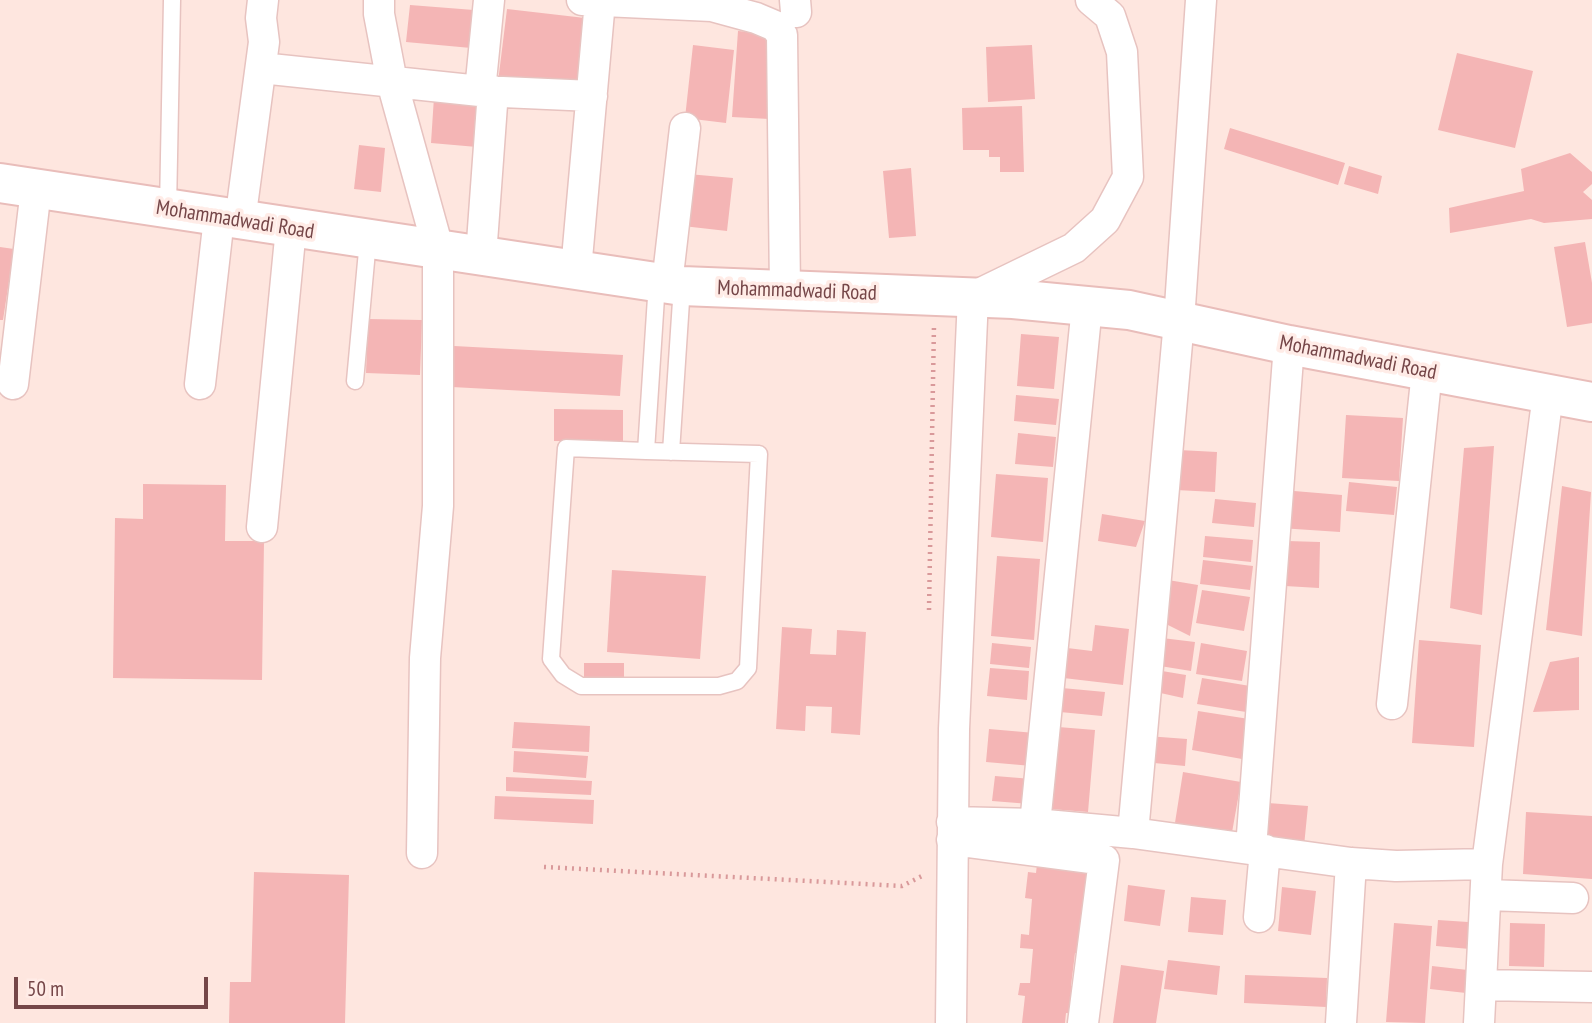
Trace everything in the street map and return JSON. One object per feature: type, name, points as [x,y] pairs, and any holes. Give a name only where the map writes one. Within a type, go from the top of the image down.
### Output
[{"type":"main road","name":"Mohammadwadi Road","points":[[18,186],[669,284],[1013,299],[1129,310],[1289,345],[1592,402]]},
{"type":"street","points":[[200,384],[261,68],[264,42],[262,0]]},
{"type":"street","points":[[379,0],[379,14],[392,82],[438,248],[438,506],[425,658],[422,853]]},
{"type":"street","points":[[481,256],[489,0]]},
{"type":"street","points":[[579,0],[712,3],[775,26],[782,35],[785,291]]},
{"type":"street","points":[[951,1023],[954,715],[973,298],[1074,248],[1105,220],[1128,177],[1122,52],[1110,16],[1091,0]]},
{"type":"street","points":[[1133,833],[1179,321],[1201,0]]},
{"type":"street","points":[[576,270],[600,1]]},
{"type":"street","points":[[261,68],[487,91],[592,96]]},
{"type":"street","points":[[669,284],[685,128]]},
{"type":"street","points":[[13,384],[18,186]]},
{"type":"street","points":[[262,527],[291,228]]},
{"type":"street","points":[[1034,824],[1087,306]]},
{"type":"street","points":[[1259,917],[1258,849],[1289,345]]},
{"type":"street","points":[[1392,704],[1427,371]]},
{"type":"street","points":[[1479,1023],[1488,864],[1548,394]]},
{"type":"street","points":[[952,831],[1034,824],[1133,833],[1351,863],[1396,866],[1488,864]]},
{"type":"street","points":[[952,831],[1104,860],[1083,1023]]},
{"type":"street","points":[[1340,1023],[1351,863]]},
{"type":"street","points":[[1487,895],[1573,898]]},
{"type":"street","points":[[1481,985],[1592,987]]},
{"type":"lane","points":[[169,209],[172,0]]},
{"type":"lane","points":[[355,381],[368,240]]},
{"type":"lane","points":[[646,451],[669,284]]},
{"type":"lane","points":[[669,284],[671,452]]},
{"type":"lane","points":[[566,448],[646,451],[759,454],[748,668],[737,681],[719,686],[581,686],[563,675],[551,659],[566,448]]},
{"type":"path","points":[[929,614],[934,296]]},
{"type":"path","points":[[544,867],[902,886],[924,876],[925,862]]},
{"type":"building","points":[[410,5],[474,10],[471,48],[406,42]]},
{"type":"building","points":[[507,9],[585,18],[577,91],[498,82]]},
{"type":"building","points":[[738,31],[775,34],[769,119],[732,117]]},
{"type":"building","points":[[693,45],[734,50],[726,123],[685,118]]},
{"type":"building","points":[[1032,45],[1035,99],[988,102],[986,47]]},
{"type":"building","points":[[1457,53],[1533,71],[1515,148],[1438,130]]},
{"type":"building","points":[[434,97],[481,101],[477,147],[431,143]]},
{"type":"building","points":[[1022,106],[1024,172],[1000,172],[1000,157],[989,157],[989,150],[963,150],[962,108]]},
{"type":"building","points":[[1230,128],[1345,163],[1338,185],[1224,149]]},
{"type":"building","points":[[359,145],[385,148],[381,192],[354,189]]},
{"type":"building","points":[[1570,153],[1592,172],[1592,184],[1583,192],[1592,200],[1592,219],[1544,223],[1531,219],[1450,233],[1449,208],[1524,191],[1521,169]]},
{"type":"building","points":[[1349,166],[1382,176],[1378,194],[1344,184]]},
{"type":"building","points":[[911,168],[916,236],[889,238],[883,171]]},
{"type":"building","points":[[688,174],[733,178],[727,231],[683,226]]},
{"type":"building","points":[[1585,242],[1592,283],[1592,323],[1567,327],[1554,247]]},
{"type":"building","points":[[0,247],[14,249],[3,320],[0,320]]},
{"type":"building","points":[[368,319],[422,320],[420,375],[366,373]]},
{"type":"building","points":[[1021,334],[1059,337],[1054,389],[1017,386]]},
{"type":"building","points":[[454,346],[623,355],[620,396],[452,387]]},
{"type":"building","points":[[1016,395],[1059,399],[1056,425],[1014,421]]},
{"type":"building","points":[[554,409],[623,410],[623,442],[554,441]]},
{"type":"building","points":[[1346,415],[1403,418],[1399,481],[1342,478]]},
{"type":"building","points":[[1018,433],[1056,437],[1053,467],[1015,464]]},
{"type":"building","points":[[1494,446],[1482,615],[1450,608],[1464,448]]},
{"type":"building","points":[[1179,450],[1217,452],[1215,492],[1176,490]]},
{"type":"building","points":[[996,474],[1048,478],[1043,542],[991,537]]},
{"type":"building","points":[[1349,482],[1397,487],[1394,515],[1346,511]]},
{"type":"building","points":[[143,484],[226,485],[225,541],[264,541],[262,680],[113,678],[115,518],[143,519]]},
{"type":"building","points":[[1562,486],[1591,492],[1582,636],[1546,630]]},
{"type":"building","points":[[1282,490],[1342,495],[1340,532],[1280,528]]},
{"type":"building","points":[[1215,499],[1256,503],[1254,527],[1212,523]]},
{"type":"building","points":[[1102,514],[1145,521],[1136,547],[1098,541]]},
{"type":"building","points":[[1205,536],[1253,540],[1251,562],[1203,557]]},
{"type":"building","points":[[1287,541],[1320,542],[1319,588],[1285,586]]},
{"type":"building","points":[[997,556],[1040,559],[1034,640],[991,636]]},
{"type":"building","points":[[1203,560],[1253,566],[1250,590],[1200,584]]},
{"type":"building","points":[[612,570],[706,576],[700,659],[607,652]]},
{"type":"building","points":[[1168,580],[1198,585],[1190,636],[1168,625]]},
{"type":"building","points":[[1202,590],[1250,597],[1244,631],[1196,623]]},
{"type":"building","points":[[1095,625],[1129,629],[1123,685],[1055,677],[1059,647],[1092,651]]},
{"type":"building","points":[[782,627],[812,629],[810,654],[836,655],[837,630],[866,632],[860,735],[831,733],[832,707],[806,706],[805,731],[776,729]]},
{"type":"building","points":[[1162,638],[1195,642],[1191,671],[1160,666]]},
{"type":"building","points":[[1419,640],[1481,645],[1474,747],[1412,743]]},
{"type":"building","points":[[992,643],[1031,647],[1029,668],[990,664]]},
{"type":"building","points":[[1201,643],[1247,651],[1242,681],[1196,674]]},
{"type":"building","points":[[1579,657],[1579,710],[1533,712],[1550,662]]},
{"type":"building","points":[[584,663],[624,663],[624,680],[584,680]]},
{"type":"building","points":[[990,668],[1029,671],[1027,700],[987,696]]},
{"type":"building","points":[[1162,671],[1186,675],[1183,698],[1156,692]]},
{"type":"building","points":[[1202,678],[1250,686],[1246,712],[1197,704]]},
{"type":"building","points":[[1062,688],[1105,692],[1102,716],[1060,712]]},
{"type":"building","points":[[1198,711],[1249,719],[1242,759],[1192,750]]},
{"type":"building","points":[[514,722],[590,726],[589,752],[512,748]]},
{"type":"building","points":[[1046,726],[1095,730],[1088,812],[1038,808]]},
{"type":"building","points":[[989,729],[1035,733],[1032,766],[986,762]]},
{"type":"building","points":[[1147,736],[1187,739],[1185,766],[1144,762]]},
{"type":"building","points":[[514,751],[588,756],[586,778],[513,772]]},
{"type":"building","points":[[1183,772],[1241,782],[1231,838],[1174,829]]},
{"type":"building","points":[[995,776],[1032,779],[1030,804],[992,801]]},
{"type":"building","points":[[506,777],[592,781],[591,795],[506,791]]},
{"type":"building","points":[[495,796],[594,800],[593,824],[494,819]]},
{"type":"building","points":[[1268,803],[1308,806],[1304,846],[1264,842]]},
{"type":"building","points":[[1526,812],[1592,816],[1592,879],[1523,874]]},
{"type":"building","points":[[1038,855],[1098,869],[1084,954],[1075,953],[1071,986],[1078,987],[1076,1014],[1066,1013],[1065,1023],[1022,1023],[1025,996],[1018,995],[1020,983],[1030,983],[1033,949],[1020,948],[1021,934],[1029,935],[1032,899],[1025,898],[1028,872],[1036,873]]},
{"type":"building","points":[[254,872],[349,875],[345,1023],[229,1023],[230,982],[251,982]]},
{"type":"building","points":[[1128,885],[1165,890],[1160,926],[1124,921]]},
{"type":"building","points":[[1282,887],[1316,891],[1311,935],[1278,931]]},
{"type":"building","points":[[1191,897],[1226,900],[1223,935],[1188,932]]},
{"type":"building","points":[[1438,920],[1483,923],[1481,950],[1436,946]]},
{"type":"building","points":[[1394,923],[1432,926],[1425,1023],[1386,1022]]},
{"type":"building","points":[[1510,923],[1545,924],[1544,967],[1509,966]]},
{"type":"building","points":[[1168,960],[1220,966],[1217,995],[1164,989]]},
{"type":"building","points":[[1121,965],[1164,971],[1156,1023],[1113,1023]]},
{"type":"building","points":[[1432,966],[1468,970],[1466,993],[1430,989]]},
{"type":"building","points":[[1245,975],[1327,978],[1326,1007],[1244,1003]]}]
